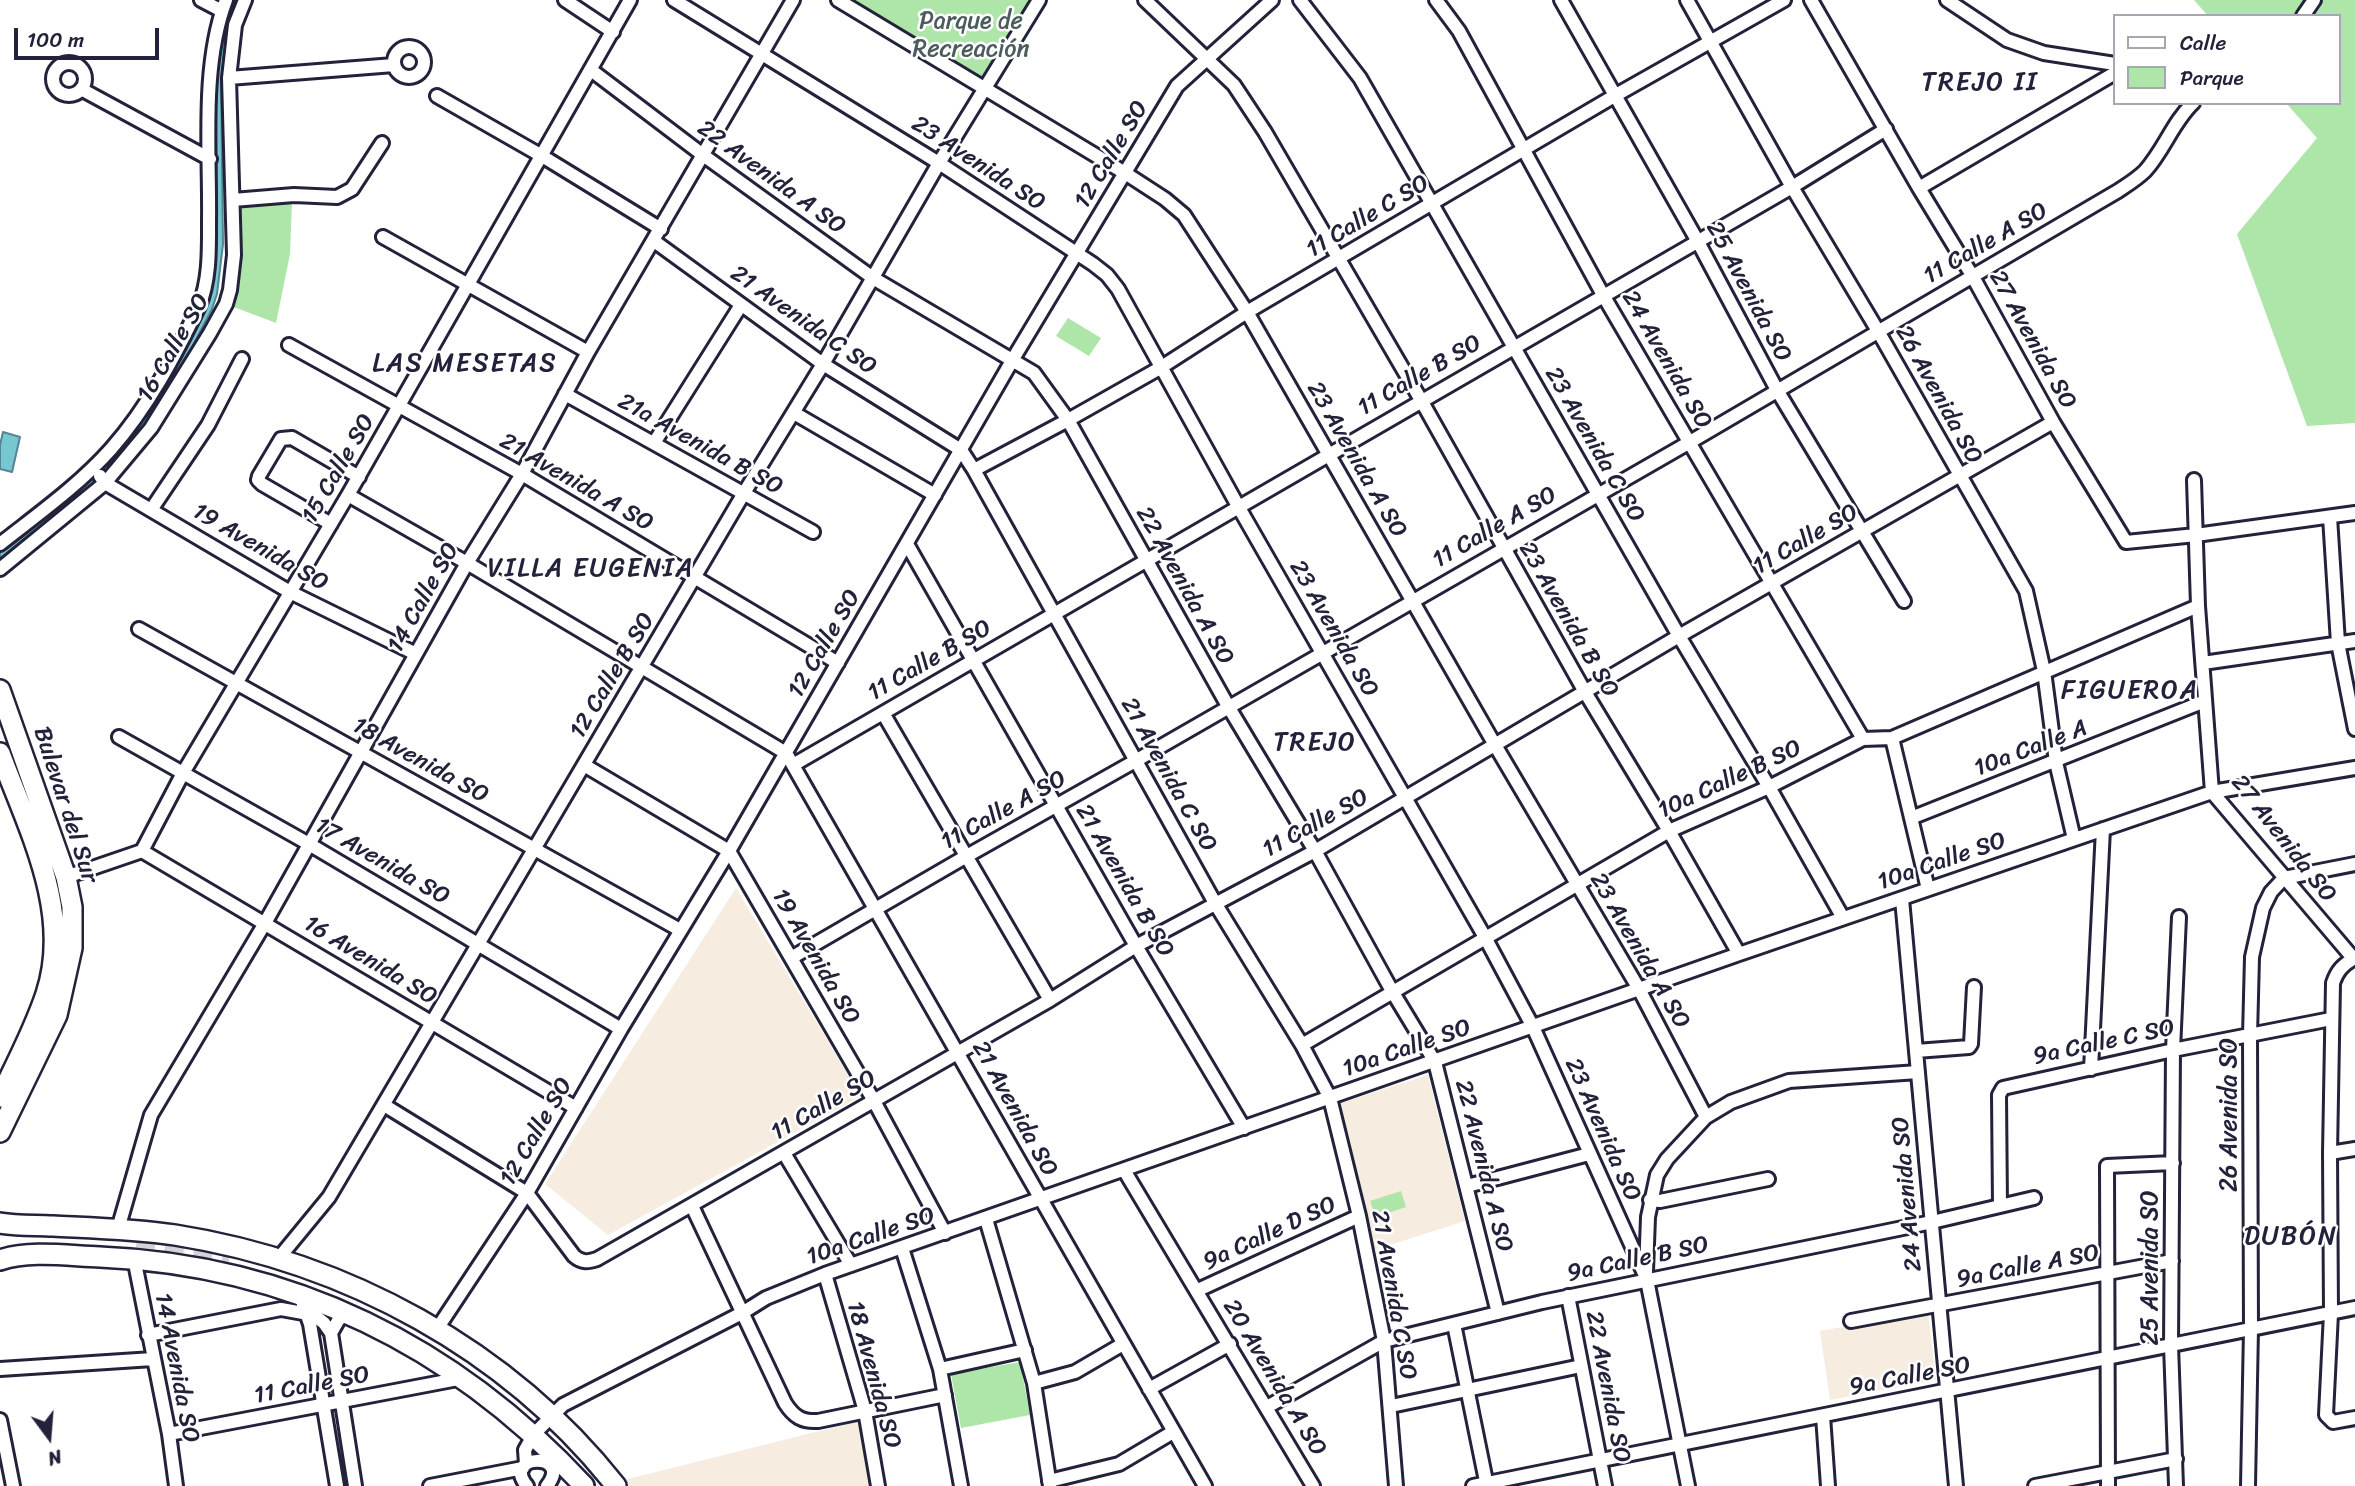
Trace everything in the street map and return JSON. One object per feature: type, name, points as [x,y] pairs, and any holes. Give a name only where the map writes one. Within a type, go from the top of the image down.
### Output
[{"type":"highway","name":"Bulevar del Sur","points":[[0,690],[66,877],[72,907],[72,948],[57,1015],[0,1132]]},
{"type":"highway","name":"Bulevar del Sur","points":[[0,752],[44,872],[55,927],[53,965],[46,994],[0,1097]]},
{"type":"highway","points":[[0,1209],[8,1216],[32,1225]]},
{"type":"highway","points":[[0,1223],[118,1229],[173,1235],[230,1246],[331,1277],[437,1329],[485,1361],[551,1415],[586,1449],[617,1486]]},
{"type":"highway","points":[[6,1258],[135,1252],[248,1278],[304,1304],[349,1314],[424,1353],[463,1378],[534,1434],[553,1461],[584,1486]]},
{"type":"highway","points":[[229,1261],[298,1281],[343,1300],[383,1319],[424,1353]]},
{"type":"street","points":[[201,0],[224,5]]},
{"type":"street","name":"16 Calle SO","points":[[0,569],[104,482],[151,428],[226,304],[230,290],[233,200],[229,78],[235,25],[246,0]]},
{"type":"street","points":[[565,0],[613,32]]},
{"type":"street","name":"15 Calle SO","points":[[142,850],[183,773],[359,477],[630,0]]},
{"type":"street","name":"23 Avenida SO","points":[[674,0],[939,163],[1107,275],[1118,289],[1238,506],[1486,939],[1532,1027],[1647,1280],[1688,1486]]},
{"type":"street","name":"14 Calle SO","points":[[118,1229],[151,1115],[265,923],[467,563],[522,474],[588,352],[793,0]]},
{"type":"street","points":[[838,0],[984,89]]},
{"type":"street","name":"12 Calle B SO","points":[[278,1259],[329,1197],[823,364],[939,163],[1039,0]]},
{"type":"street","name":"23 Avenida B SO","points":[[1145,0],[1234,85],[1265,132],[1421,400],[1585,692],[1739,954]]},
{"type":"street","name":"12 Calle SO","points":[[437,1329],[527,1193],[621,1029],[729,851],[1013,359],[1177,86],[1272,0]]},
{"type":"street","name":"23 Avenida C SO","points":[[1300,0],[1360,78],[1678,636],[1769,787],[1843,918]]},
{"type":"street","name":"24 Avenida SO","points":[[1436,0],[1459,31],[1604,295],[1863,739]]},
{"type":"street","name":"25 Avenida SO","points":[[1561,0],[1697,240],[1777,390],[1904,601]]},
{"type":"street","name":"26 Avenida SO","points":[[1687,0],[2026,591],[2044,671],[2056,762],[2074,839]]},
{"type":"street","name":"11 Calle C SO","points":[[974,470],[1160,368],[1247,312],[1616,95],[1784,0]]},
{"type":"street","name":"27 Avenida SO","points":[[1811,0],[1973,277],[2053,422],[2126,542],[2196,536],[2198,606],[2212,792],[2354,958],[2343,965],[2333,984],[2331,1313],[2326,1415],[2333,1422],[2355,1418]]},
{"type":"street","points":[[1947,0],[2007,40],[2044,53],[2114,64]]},
{"type":"street","name":"16 Calle SO","points":[[0,544],[66,493],[111,449],[150,396],[204,295],[211,252],[212,58],[224,5]]},
{"type":"street","points":[[229,78],[394,65]]},
{"type":"street","name":"22 Avenida A SO","points":[[591,70],[873,278],[1034,373],[1068,420],[1228,706],[1315,851],[1392,991],[1435,1062],[1498,1313]]},
{"type":"street","points":[[1919,188],[2114,74]]},
{"type":"street","points":[[81,89],[210,159]]},
{"type":"street","name":"23 Avenida A SO","points":[[984,89],[1125,173],[1166,199],[1184,215],[1247,312],[1495,745],[1639,989],[1706,1117]]},
{"type":"street","points":[[438,96],[661,229]]},
{"type":"street","name":"11 Calle A SO","points":[[791,958],[1690,442],[2118,191],[2143,173],[2191,105]]},
{"type":"street","name":"11 Calle B SO","points":[[793,765],[1886,130]]},
{"type":"street","points":[[233,200],[294,195],[337,197],[352,189],[382,143]]},
{"type":"street","points":[[383,237],[588,352]]},
{"type":"street","name":"21 Avenida C SO","points":[[654,241],[823,364],[961,450],[974,470],[1215,903],[1302,1045],[1330,1098],[1359,1216],[1384,1341],[1396,1486]]},
{"type":"street","points":[[211,252],[231,254]]},
{"type":"street","points":[[654,443],[741,305]]},
{"type":"street","name":"21 Avenida A SO","points":[[289,345],[522,474],[838,663]]},
{"type":"street","points":[[151,510],[208,425],[242,359]]},
{"type":"street","name":"21a Avenida B SO","points":[[565,394],[813,532]]},
{"type":"street","points":[[794,412],[935,495]]},
{"type":"street","name":"11 Calle SO","points":[[527,1193],[579,1261],[597,1259],[1050,1000],[1136,946],[1315,851],[1678,636],[2053,422]]},
{"type":"street","points":[[331,524],[261,484],[259,476],[281,439],[292,438],[359,477]]},
{"type":"street","name":"19 Avenida SO","points":[[93,467],[104,482],[290,592],[416,654]]},
{"type":"street","points":[[2194,480],[2196,536],[2355,513]]},
{"type":"street","points":[[348,495],[786,753]]},
{"type":"street","points":[[2330,517],[2339,643],[2355,729]]},
{"type":"street","name":"21 Avenida B SO","points":[[907,544],[1136,946],[1244,1128]]},
{"type":"street","name":"10a Calle B SO","points":[[1302,1045],[1669,831],[1769,787],[1863,739],[1892,738],[2198,606]]},
{"type":"street","name":"18 Avenida SO","points":[[139,629],[680,930]]},
{"type":"street","points":[[2203,663],[2355,641]]},
{"type":"street","name":"10a Calle A","points":[[1911,818],[2205,701]]},
{"type":"street","points":[[883,713],[1050,1000]]},
{"type":"street","name":"17 Avenida SO","points":[[119,737],[309,844],[621,1029]]},
{"type":"street","points":[[1892,738],[1928,890]]},
{"type":"street","name":"21 Avenida SO","points":[[786,753],[1205,1486]]},
{"type":"street","name":"19 Avenida SO","points":[[584,765],[729,851],[874,1101],[945,1233]]},
{"type":"street","name":"10a Calle SO","points":[[524,1466],[525,1450],[534,1434],[563,1405],[766,1298],[851,1265],[1739,954],[2212,792],[2355,768]]},
{"type":"street","points":[[2091,1069],[2103,830]]},
{"type":"street","points":[[66,877],[142,850]]},
{"type":"street","name":"16 Avenida SO","points":[[142,850],[576,1108]]},
{"type":"street","points":[[2284,878],[2355,864]]},
{"type":"street","name":"26 Avenida SO","points":[[2248,1486],[2252,957],[2258,921],[2271,892],[2284,878]]},
{"type":"street","name":"24 Avenida SO","points":[[1902,899],[1956,1486]]},
{"type":"street","name":"25 Avenida SO","points":[[2176,1486],[2171,1345],[2173,1050],[2179,917]]},
{"type":"street","points":[[1916,1051],[1969,1047],[1975,987]]},
{"type":"street","name":"9a Calle C SO","points":[[2000,1206],[1999,1095],[2003,1088],[2173,1050],[2331,1019]]},
{"type":"street","points":[[1647,1280],[1646,1250],[1650,1200],[1657,1175],[1667,1159],[1706,1117],[1731,1102],[1789,1081],[1918,1072]]},
{"type":"street","points":[[384,1105],[527,1193]]},
{"type":"street","points":[[2330,1153],[2355,1149]]},
{"type":"street","points":[[784,1153],[851,1265]]},
{"type":"street","points":[[1467,1186],[1589,1154]]},
{"type":"street","points":[[2108,1486],[2107,1166],[2173,1163]]},
{"type":"street","points":[[1124,1170],[1198,1290]]},
{"type":"street","points":[[1650,1200],[1660,1201],[1768,1179]]},
{"type":"street","name":"9a Calle B SO","points":[[1266,1407],[1384,1341],[1796,1245],[1932,1222],[2034,1198]]},
{"type":"street","points":[[692,1206],[785,1404],[793,1415],[799,1419],[818,1420],[945,1395]]},
{"type":"street","name":"9a Calle D SO","points":[[1198,1290],[1359,1216]]},
{"type":"street","points":[[986,1219],[1034,1383],[1050,1484],[1119,1464],[1173,1432]]},
{"type":"street","points":[[902,1248],[940,1369],[961,1486]]},
{"type":"street","name":"14 Avenida SO","points":[[135,1252],[176,1486]]},
{"type":"street","name":"9a Calle A SO","points":[[1852,1321],[2172,1261]]},
{"type":"street","name":"18 Avenida SO","points":[[825,1275],[865,1411],[878,1486]]},
{"type":"street","name":"20 Avenida A SO","points":[[1198,1290],[1313,1486]]},
{"type":"street","name":"22 Avenida SO","points":[[1568,1296],[1605,1486]]},
{"type":"street","points":[[304,1304],[331,1334],[355,1486]]},
{"type":"street","points":[[148,1335],[304,1304]]},
{"type":"street","points":[[304,1304],[337,1486]]},
{"type":"street","name":"9a Calle SO","points":[[1473,1486],[2355,1308]]},
{"type":"street","points":[[331,1334],[339,1319],[349,1314]]},
{"type":"street","points":[[1454,1324],[1487,1485]]},
{"type":"street","points":[[1149,1389],[1230,1344]]},
{"type":"street","points":[[1034,1383],[1075,1372],[1123,1345]]},
{"type":"street","points":[[940,1369],[1025,1350]]},
{"type":"street","points":[[0,1369],[153,1359]]},
{"type":"street","points":[[1391,1406],[1581,1366]]},
{"type":"street","name":"11 Calle SO","points":[[169,1434],[463,1378]]},
{"type":"street","points":[[1823,1416],[1828,1486]]},
{"type":"street","points":[[0,1420],[13,1486]]},
{"type":"street","points":[[2035,1486],[2176,1459]]},
{"type":"street","points":[[430,1486],[524,1466],[530,1461],[540,1460],[553,1461],[548,1485]]},
{"type":"street","points":[[524,1466],[522,1477],[527,1486]]},
{"type":"shaded area","points":[[736,888],[861,1096],[608,1235],[545,1184]]},
{"type":"shaded area","points":[[1428,1075],[1465,1221],[1374,1250],[1340,1103]]},
{"type":"shaded area","points":[[1928,1312],[1936,1380],[1830,1400],[1820,1331]]},
{"type":"shaded area","points":[[859,1421],[870,1486],[628,1486],[624,1480]]},
{"type":"green space","name":"Parque de Recreación","points":[[843,0],[1035,0],[983,84]]},
{"type":"green space","points":[[2194,0],[2355,0],[2355,423],[2307,426],[2237,234],[2317,138],[2288,105],[2341,105],[2341,14],[2206,14]]},
{"type":"green space","points":[[292,201],[290,254],[276,323],[226,304],[230,206]]},
{"type":"green space","points":[[1068,318],[1101,338],[1089,356],[1056,336]]},
{"type":"green space","points":[[1401,1191],[1406,1207],[1376,1217],[1370,1201]]},
{"type":"green space","points":[[1020,1362],[1030,1415],[961,1428],[951,1374]]},
{"type":"water","points":[[233,0],[240,0],[227,32],[221,80],[223,244],[217,294],[212,309],[163,401],[126,452],[81,495],[0,561],[0,553],[84,484],[129,437],[161,390],[206,307],[211,291],[217,243],[216,79],[222,29]]},
{"type":"water","points":[[3,432],[20,437],[12,472],[0,469]]},
{"type":"tunnel","points":[[136,1245],[229,1260]]},
{"type":"district","name":"TREJO II","points":[[1980,83]]},
{"type":"district","name":"LAS MESETAS","points":[[465,364]]},
{"type":"district","name":"VILLA EUGENIA","points":[[591,569]]},
{"type":"district","name":"FIGUEROA","points":[[2130,691]]},
{"type":"district","name":"TREJO","points":[[1315,743]]},
{"type":"district","name":"DUBÓN","points":[[2291,1237]]}]
